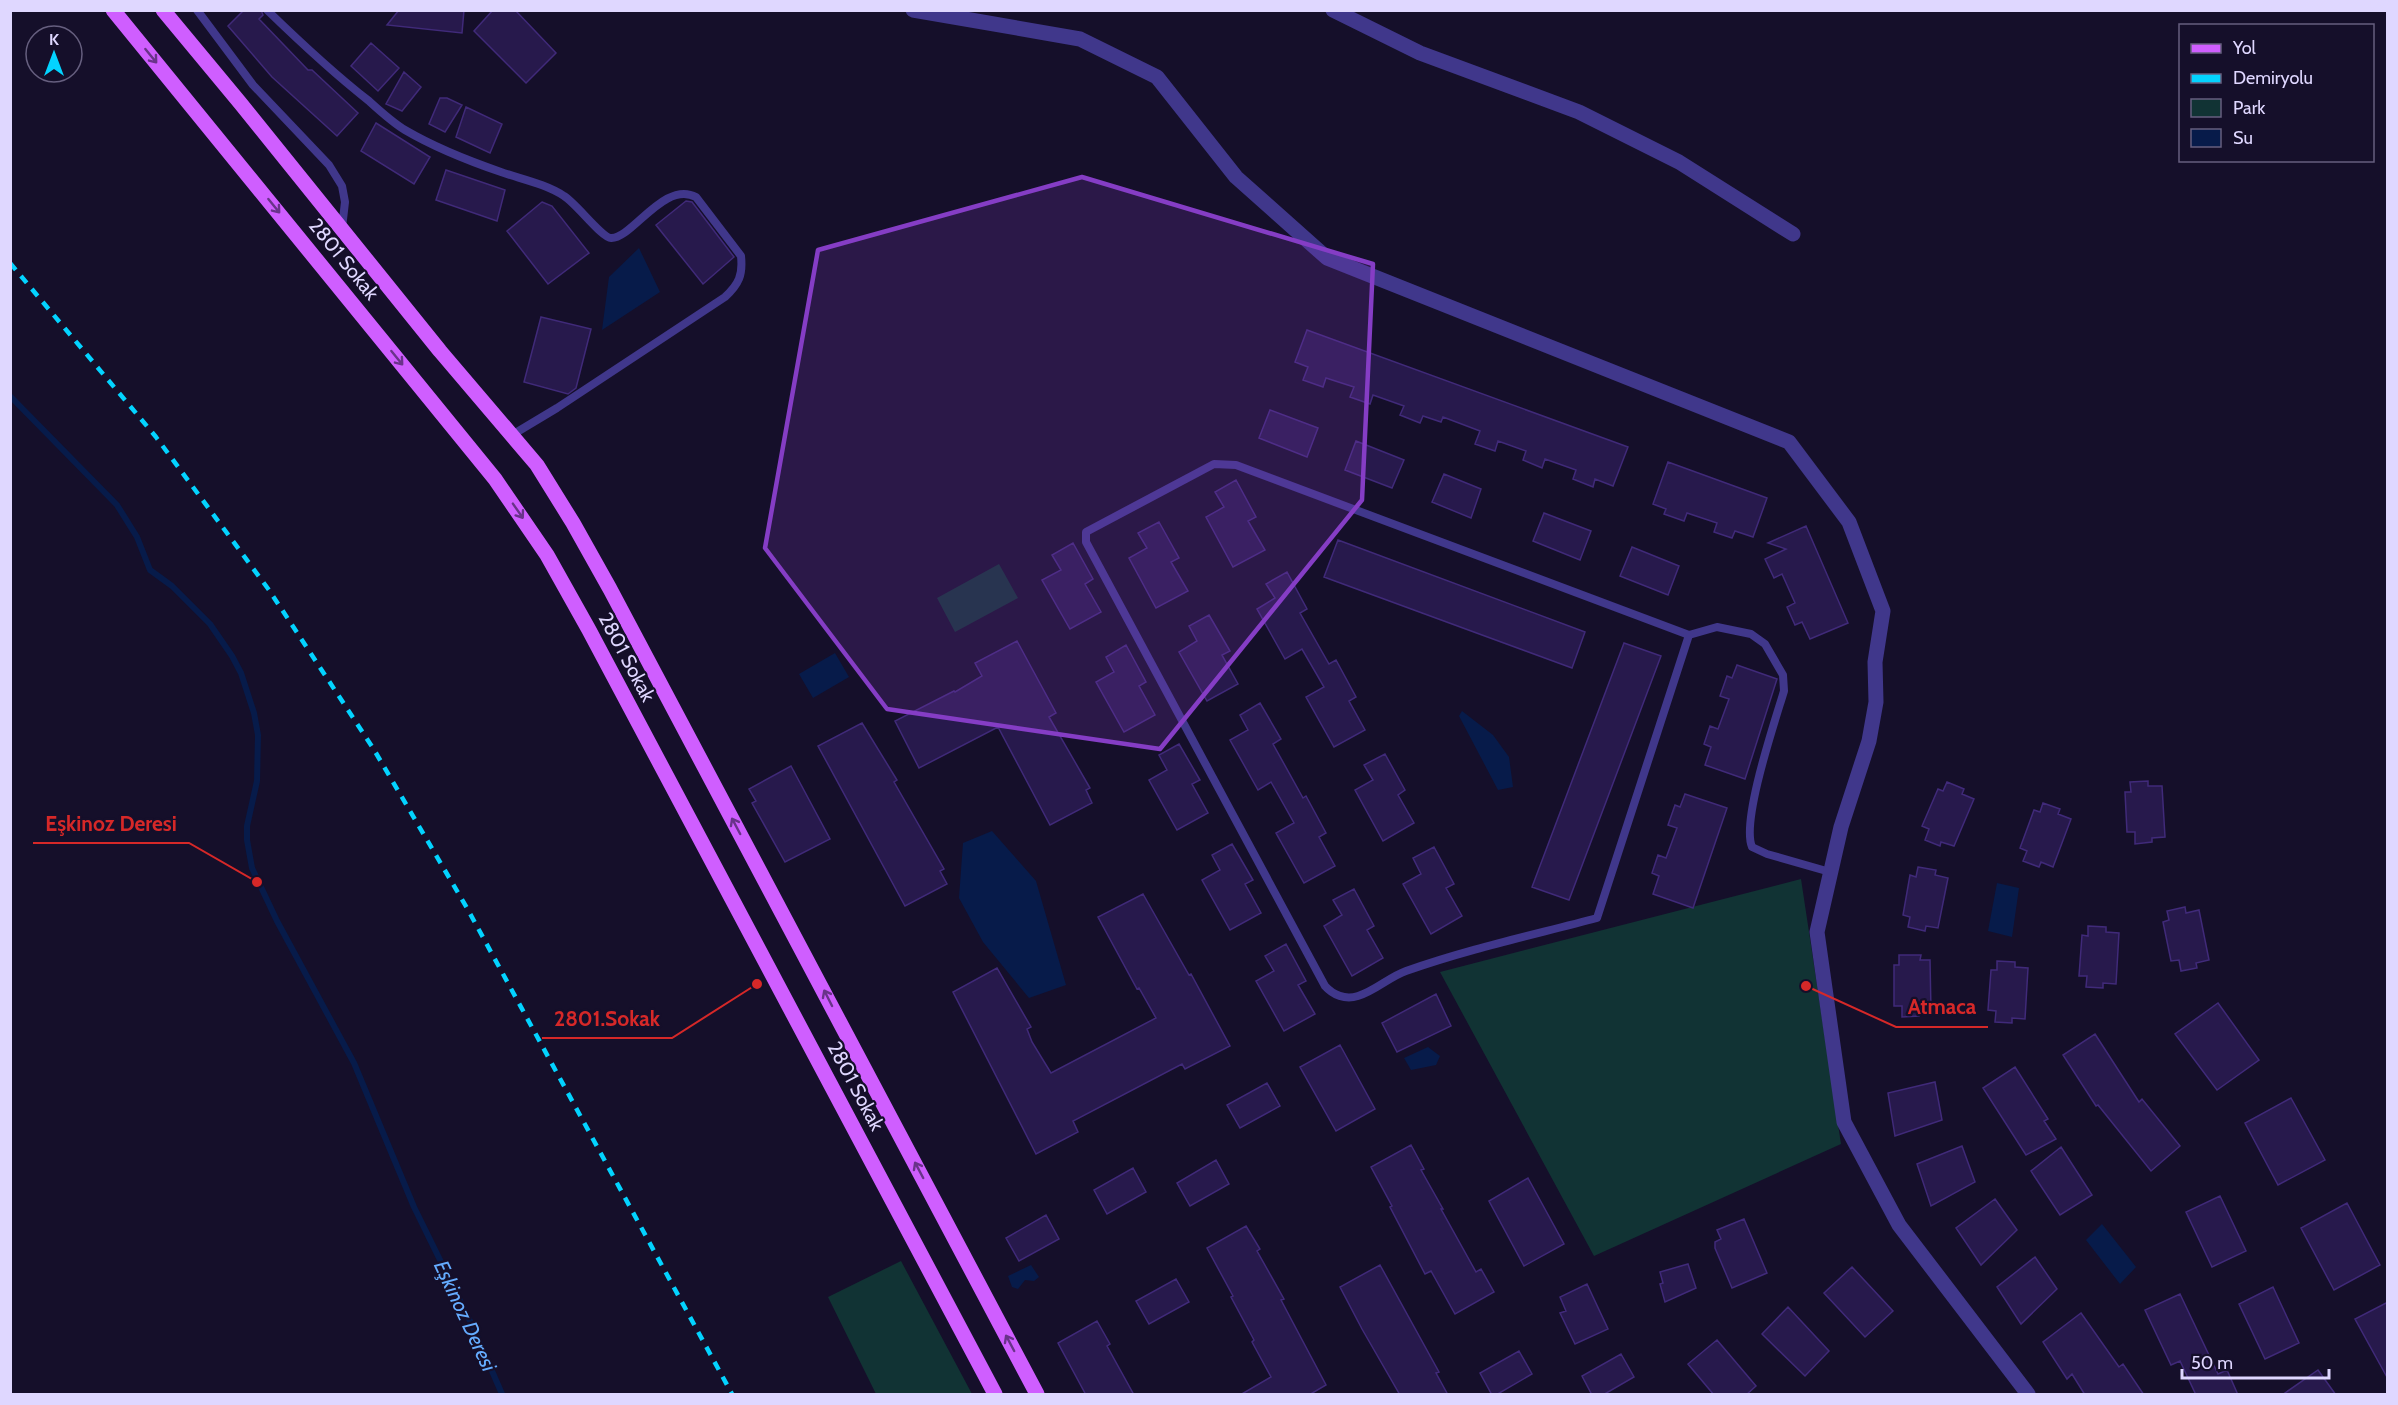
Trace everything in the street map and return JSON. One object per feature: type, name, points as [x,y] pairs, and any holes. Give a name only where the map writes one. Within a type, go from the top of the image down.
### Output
[{"type":"main road","name":"2801 Sokak","points":[[113,10],[488,470],[522,516],[589,630],[995,1395]]},
{"type":"main road","name":"2801 Sokak","points":[[163,10],[440,351],[537,465],[610,589],[1037,1395]]},
{"type":"street","points":[[913,10],[1080,39],[1157,77],[1236,177],[1328,258],[1789,442],[1849,522],[1883,610],[1875,662],[1876,702],[1869,741],[1840,827],[1817,932],[1844,1122],[1899,1225],[2028,1395]]},
{"type":"street","points":[[1333,10],[1420,53],[1579,112],[1680,162],[1793,234]]},
{"type":"lane","points":[[197,10],[253,85],[329,165],[342,186],[345,202],[342,230]]},
{"type":"lane","points":[[267,10],[331,71],[404,129],[479,164],[564,196],[584,213],[603,236],[617,237],[672,196],[688,193],[696,197],[741,256],[742,267],[736,286],[725,297],[557,408],[512,435]]},
{"type":"lane","points":[[1689,635],[1597,918],[1435,961],[1401,972],[1357,996],[1342,997],[1332,994],[1325,986],[1086,542],[1086,532],[1214,464],[1236,465],[1689,635],[1717,627],[1751,634],[1765,644],[1783,675],[1784,691],[1751,815],[1749,839],[1752,847],[1767,854],[1830,872]]},
{"type":"highlighted area","points":[[1082,177],[1373,264],[1362,500],[1160,749],[887,709],[765,548],[818,250]]},
{"type":"green space","points":[[999,564],[1018,598],[955,632],[937,598]]},
{"type":"green space","points":[[1801,879],[1841,1144],[1594,1256],[1440,972]]},
{"type":"green space","points":[[901,1261],[972,1394],[876,1394],[828,1297]]},
{"type":"water","points":[[639,248],[660,292],[602,330],[609,277]]},
{"type":"water","points":[[835,653],[849,677],[813,698],[799,674]]},
{"type":"water","points":[[1462,711],[1493,735],[1509,757],[1513,787],[1498,790],[1459,716]]},
{"type":"water","points":[[992,831],[1036,881],[1066,985],[1029,998],[983,942],[959,898],[963,843]]},
{"type":"water","points":[[1997,883],[2019,888],[2012,937],[1988,931]]},
{"type":"water","points":[[1428,1047],[1440,1056],[1436,1065],[1411,1070],[1404,1058]]},
{"type":"water","points":[[2102,1224],[2136,1267],[2120,1284],[2086,1240]]},
{"type":"water","points":[[1031,1265],[1039,1277],[1034,1281],[1025,1280],[1018,1289],[1012,1287],[1008,1276]]},
{"type":"building","points":[[244,10],[261,10],[263,15],[259,19],[308,70],[312,70],[358,113],[337,136],[272,77],[228,26]]},
{"type":"building","points":[[399,10],[464,10],[462,33],[387,25]]},
{"type":"building","points":[[493,10],[515,10],[556,53],[526,83],[474,31]]},
{"type":"building","points":[[371,43],[399,68],[378,91],[351,66]]},
{"type":"building","points":[[404,72],[421,87],[402,111],[386,104]]},
{"type":"building","points":[[440,98],[447,98],[462,105],[445,132],[429,124]]},
{"type":"building","points":[[466,107],[502,124],[490,153],[456,137]]},
{"type":"building","points":[[376,123],[430,157],[414,184],[361,151]]},
{"type":"building","points":[[446,170],[505,190],[497,221],[436,200]]},
{"type":"building","points":[[686,201],[692,202],[734,257],[703,284],[656,225]]},
{"type":"building","points":[[542,202],[552,206],[589,253],[548,284],[507,231]]},
{"type":"building","points":[[541,317],[591,329],[576,388],[568,394],[524,382]]},
{"type":"building","points":[[1307,330],[1628,447],[1613,486],[1595,479],[1593,487],[1573,479],[1576,470],[1545,459],[1542,468],[1523,460],[1526,451],[1498,441],[1495,451],[1475,444],[1480,431],[1443,417],[1441,422],[1423,416],[1420,423],[1400,415],[1404,406],[1373,395],[1370,404],[1350,397],[1354,387],[1326,378],[1323,387],[1303,380],[1308,367],[1295,362]]},
{"type":"building","points":[[1270,410],[1318,428],[1307,457],[1259,438]]},
{"type":"building","points":[[1356,441],[1404,460],[1392,488],[1345,470]]},
{"type":"building","points":[[1668,462],[1767,498],[1753,537],[1735,531],[1732,538],[1714,532],[1717,523],[1687,513],[1684,521],[1664,514],[1666,509],[1653,504]]},
{"type":"building","points":[[1444,474],[1481,489],[1471,518],[1432,502]]},
{"type":"building","points":[[1236,480],[1256,517],[1248,521],[1265,550],[1233,567],[1206,517],[1224,507],[1215,492]]},
{"type":"building","points":[[1544,513],[1591,531],[1580,560],[1533,541]]},
{"type":"building","points":[[1159,522],[1179,558],[1171,562],[1188,591],[1156,608],[1129,558],[1147,548],[1138,533]]},
{"type":"building","points":[[1806,526],[1848,623],[1810,639],[1802,622],[1795,625],[1787,607],[1795,603],[1782,574],[1774,578],[1765,559],[1786,549],[1768,543]]},
{"type":"building","points":[[1338,540],[1585,632],[1572,668],[1324,577]]},
{"type":"building","points":[[1073,543],[1093,579],[1085,584],[1101,612],[1070,629],[1042,580],[1061,570],[1052,555]]},
{"type":"building","points":[[1632,547],[1679,566],[1668,595],[1620,576]]},
{"type":"building","points":[[1287,572],[1307,609],[1300,613],[1329,664],[1336,660],[1356,697],[1349,701],[1365,730],[1334,747],[1306,697],[1324,687],[1302,649],[1285,659],[1257,609],[1275,598],[1266,584]]},
{"type":"building","points":[[1209,615],[1230,651],[1222,655],[1238,684],[1207,701],[1179,652],[1197,641],[1189,626]]},
{"type":"building","points":[[1017,641],[1056,713],[1049,717],[1090,788],[1086,790],[1092,803],[1050,825],[998,727],[919,768],[895,721],[955,692],[982,676],[975,663]]},
{"type":"building","points":[[1624,643],[1661,656],[1569,900],[1532,887]]},
{"type":"building","points":[[1126,645],[1146,682],[1139,686],[1155,715],[1124,732],[1096,682],[1114,672],[1106,657]]},
{"type":"building","points":[[1737,665],[1777,679],[1745,779],[1705,765],[1711,747],[1704,744],[1710,726],[1718,729],[1729,699],[1720,696],[1727,676],[1732,678]]},
{"type":"building","points":[[1260,703],[1281,739],[1273,744],[1303,798],[1306,796],[1326,833],[1319,837],[1335,866],[1304,883],[1276,833],[1294,823],[1271,782],[1258,790],[1230,740],[1248,730],[1240,715]]},
{"type":"building","points":[[862,723],[897,780],[894,782],[944,869],[940,871],[947,884],[905,906],[818,746]]},
{"type":"building","points":[[1179,744],[1200,780],[1192,784],[1208,813],[1177,830],[1149,780],[1167,770],[1159,755]]},
{"type":"building","points":[[1385,754],[1405,790],[1398,795],[1414,823],[1383,841],[1355,790],[1373,780],[1364,765]]},
{"type":"building","points":[[791,766],[830,839],[785,862],[752,803],[756,801],[749,789]]},
{"type":"building","points":[[2148,781],[2148,786],[2162,786],[2165,837],[2152,838],[2152,842],[2135,844],[2135,832],[2127,832],[2125,792],[2131,792],[2130,782]]},
{"type":"building","points":[[1947,782],[1964,789],[1962,794],[1974,799],[1954,846],[1941,842],[1940,846],[1925,840],[1929,829],[1922,826],[1938,789],[1943,791]]},
{"type":"building","points":[[1685,794],[1727,808],[1693,908],[1653,894],[1659,876],[1652,873],[1658,855],[1666,858],[1677,828],[1668,825],[1675,805],[1680,807]]},
{"type":"building","points":[[2043,803],[2060,809],[2058,814],[2071,819],[2053,867],[2041,862],[2039,867],[2023,861],[2027,851],[2020,848],[2034,810],[2040,812]]},
{"type":"building","points":[[1232,844],[1253,880],[1245,884],[1261,913],[1230,930],[1202,880],[1220,870],[1212,855]]},
{"type":"building","points":[[1434,847],[1454,884],[1446,888],[1462,916],[1431,934],[1403,884],[1421,874],[1413,858]]},
{"type":"building","points":[[1918,867],[1936,870],[1935,875],[1948,878],[1938,928],[1926,926],[1925,931],[1908,927],[1910,917],[1903,915],[1910,875],[1916,877]]},
{"type":"building","points":[[1354,889],[1374,926],[1367,930],[1383,958],[1352,976],[1324,926],[1342,915],[1333,900]]},
{"type":"building","points":[[1143,894],[1189,975],[1191,974],[1230,1046],[1185,1069],[1182,1064],[1073,1121],[1078,1132],[1036,1154],[953,992],[997,968],[1031,1027],[1027,1029],[1032,1042],[1051,1073],[1156,1018],[1139,988],[1137,989],[1098,917]]},
{"type":"building","points":[[2185,907],[2186,913],[2199,910],[2209,960],[2196,963],[2197,968],[2181,971],[2179,960],[2171,961],[2163,922],[2169,920],[2167,911]]},
{"type":"building","points":[[2088,926],[2106,927],[2106,932],[2119,933],[2116,984],[2103,983],[2103,988],[2086,987],[2087,976],[2079,976],[2082,935],[2088,936]]},
{"type":"building","points":[[1286,944],[1306,981],[1298,985],[1315,1014],[1284,1031],[1256,981],[1274,971],[1265,956]]},
{"type":"building","points":[[1899,955],[1921,955],[1920,960],[1930,960],[1931,1011],[1919,1011],[1919,1016],[1902,1017],[1902,1006],[1894,1006],[1894,965],[1899,965]]},
{"type":"building","points":[[1997,961],[2015,962],[2015,967],[2028,968],[2025,1019],[2012,1018],[2012,1023],[1995,1022],[1996,1011],[1988,1010],[1991,970],[1997,970]]},
{"type":"building","points":[[1436,994],[1451,1026],[1397,1052],[1382,1023]]},
{"type":"building","points":[[2218,1003],[2259,1060],[2217,1090],[2175,1034]]},
{"type":"building","points":[[2095,1034],[2139,1102],[2142,1099],[2180,1146],[2151,1171],[2098,1105],[2096,1106],[2063,1055]]},
{"type":"building","points":[[1340,1045],[1375,1109],[1336,1131],[1300,1067]]},
{"type":"building","points":[[2015,1067],[2048,1119],[2044,1121],[2056,1139],[2026,1155],[1983,1088]]},
{"type":"building","points":[[1935,1082],[1942,1120],[1895,1136],[1888,1093]]},
{"type":"building","points":[[1267,1083],[1280,1106],[1240,1128],[1227,1105]]},
{"type":"building","points":[[2291,1098],[2325,1160],[2278,1185],[2245,1123]]},
{"type":"building","points":[[1411,1145],[1424,1169],[1421,1170],[1476,1272],[1481,1269],[1494,1292],[1455,1314],[1431,1271],[1425,1274],[1371,1167]]},
{"type":"building","points":[[1962,1146],[1975,1182],[1931,1206],[1917,1164]]},
{"type":"building","points":[[2061,1147],[2092,1195],[2060,1215],[2031,1171]]},
{"type":"building","points":[[1216,1160],[1229,1184],[1190,1206],[1177,1183]]},
{"type":"building","points":[[1133,1168],[1146,1192],[1107,1214],[1094,1190]]},
{"type":"building","points":[[1528,1178],[1564,1244],[1524,1266],[1489,1201]]},
{"type":"building","points":[[2220,1196],[2246,1251],[2212,1267],[2186,1212]]},
{"type":"building","points":[[1995,1199],[2017,1230],[1981,1265],[1956,1228]]},
{"type":"building","points":[[2347,1203],[2380,1265],[2334,1290],[2301,1228]]},
{"type":"building","points":[[1046,1215],[1059,1239],[1019,1261],[1006,1238]]},
{"type":"building","points":[[1744,1219],[1767,1273],[1732,1288],[1715,1248],[1715,1242],[1721,1239],[1717,1230]]},
{"type":"building","points":[[1246,1226],[1260,1249],[1257,1251],[1284,1299],[1281,1300],[1326,1385],[1309,1395],[1240,1395],[1271,1377],[1252,1342],[1254,1340],[1231,1297],[1233,1296],[1207,1248]]},
{"type":"building","points":[[2035,1257],[2057,1289],[2021,1324],[1997,1287]]},
{"type":"building","points":[[1688,1264],[1696,1288],[1665,1302],[1660,1284],[1663,1283],[1660,1272]]},
{"type":"building","points":[[1380,1265],[1439,1372],[1436,1373],[1448,1395],[1400,1395],[1340,1287]]},
{"type":"building","points":[[1852,1267],[1893,1311],[1865,1337],[1824,1293]]},
{"type":"building","points":[[1176,1279],[1189,1302],[1149,1324],[1136,1301]]},
{"type":"building","points":[[1587,1284],[1608,1329],[1575,1344],[1560,1313],[1566,1311],[1560,1297]]},
{"type":"building","points":[[2273,1287],[2299,1343],[2265,1359],[2239,1304]]},
{"type":"building","points":[[2180,1294],[2218,1374],[2227,1370],[2238,1395],[2196,1395],[2180,1361],[2171,1365],[2145,1310]]},
{"type":"building","points":[[2388,1302],[2388,1379],[2355,1319]]},
{"type":"building","points":[[1788,1307],[1829,1351],[1805,1376],[1762,1334]]},
{"type":"building","points":[[2081,1313],[2119,1367],[2123,1364],[2144,1395],[2085,1395],[2072,1374],[2067,1379],[2043,1342]]},
{"type":"building","points":[[1097,1321],[1110,1344],[1107,1346],[1134,1395],[1086,1395],[1058,1343]]},
{"type":"building","points":[[1717,1340],[1756,1386],[1746,1395],[1714,1395],[1688,1364]]},
{"type":"building","points":[[1519,1351],[1532,1374],[1496,1395],[1492,1395],[1480,1373]]},
{"type":"building","points":[[1621,1354],[1634,1377],[1603,1395],[1592,1395],[1582,1376]]},
{"type":"building","points":[[2318,1370],[2336,1395],[2282,1395]]},
{"type":"waterway","name":"Eşkinoz Deresi","points":[[10,396],[117,505],[137,537],[150,570],[172,586],[210,624],[241,673],[254,713],[258,735],[257,781],[247,826],[252,868],[277,921],[354,1063],[414,1207],[472,1325],[502,1394]]},
{"type":"railway","points":[[10,263],[156,437],[269,590],[373,748],[467,908],[732,1394]]},
{"type":"place","name":"Eşkinoz Deresi","points":[[257,882]]},
{"type":"place","name":"2801.Sokak","points":[[757,984]]},
{"type":"place","name":"Atmaca","points":[[1806,986]]}]
